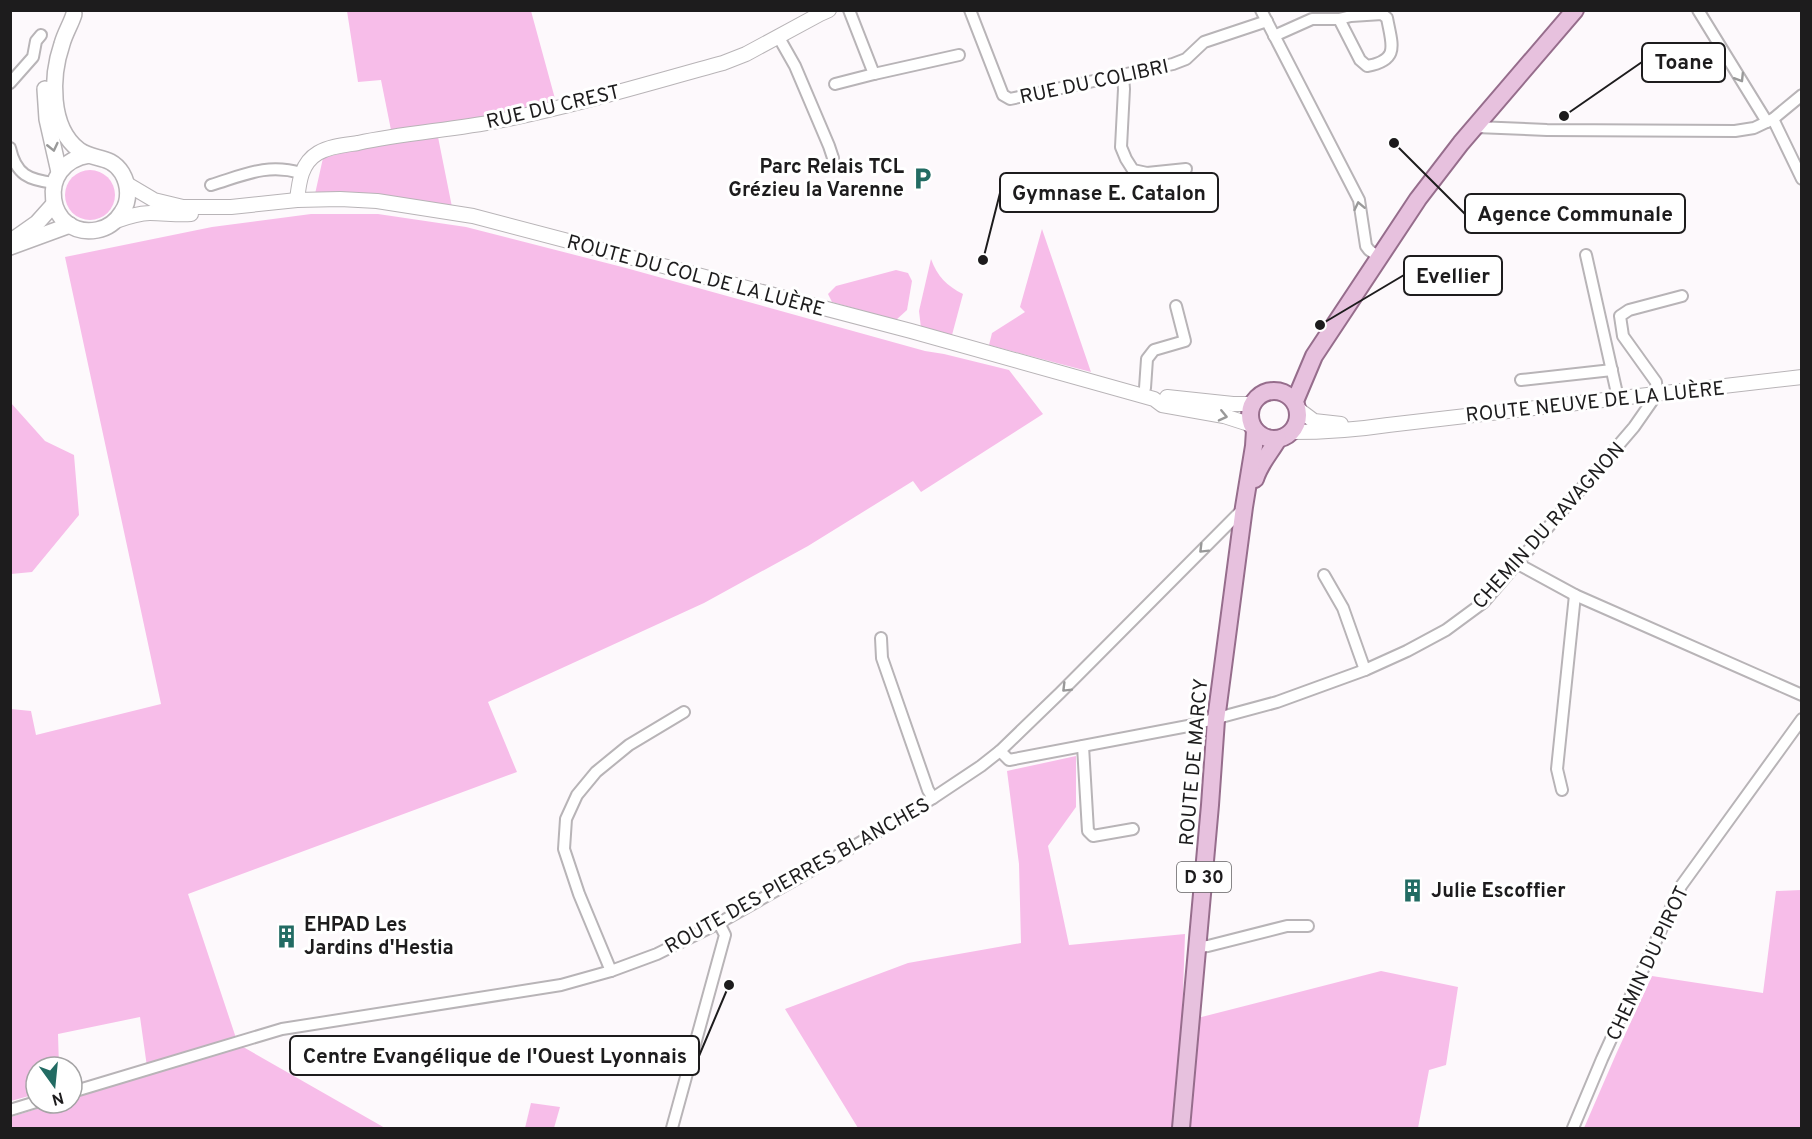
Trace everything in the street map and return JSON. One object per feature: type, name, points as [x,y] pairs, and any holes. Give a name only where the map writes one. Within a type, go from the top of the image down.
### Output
[{"type":"main road","points":[[1279,390],[1314,356],[1427,186],[1461,142],[1575,10]]},
{"type":"main road","points":[[76,12],[59,52],[55,82],[58,116],[64,131],[81,152],[102,157],[113,163],[122,173],[127,184],[128,198],[124,210],[109,226],[94,231],[85,231],[70,225],[63,219],[54,204],[52,194],[57,177],[72,160],[89,155]]},
{"type":"main road","points":[[57,177],[47,119],[45,86],[48,62],[57,34],[65,21],[76,12]]},
{"type":"main road","points":[[10,242],[37,223],[54,204]]},
{"type":"main road","points":[[10,247],[70,225]]},
{"type":"main road","points":[[1296,405],[1314,356]]},
{"type":"main road","points":[[1279,390],[1288,394],[1296,405],[1299,417],[1296,425],[1285,436],[1269,439],[1261,436],[1253,427],[1250,411],[1258,396],[1268,391],[1279,390]]},
{"type":"main road","name":"ROUTE DE MARCY","points":[[1181,1128],[1216,720],[1254,446],[1253,427]]},
{"type":"main road","name":"ROUTE DE MARCY","points":[[1244,507],[1259,468],[1285,436]]},
{"type":"street","name":"RUE DU CREST","points":[[301,173],[309,160],[319,152],[329,149],[383,138],[496,122],[557,109],[723,63],[746,54],[829,10]]},
{"type":"street","points":[[849,10],[874,74]]},
{"type":"street","name":"RUE DU COLIBRI","points":[[970,10],[1003,95],[1010,99],[1173,64],[1186,59],[1204,42],[1267,21]]},
{"type":"street","points":[[1261,10],[1359,200],[1365,246],[1379,257]]},
{"type":"street","points":[[1698,10],[1770,120],[1802,179]]},
{"type":"street","points":[[1274,36],[1312,19],[1339,19],[1382,14],[1387,18],[1393,50],[1391,55],[1384,61],[1367,66],[1360,60],[1339,19]]},
{"type":"street","points":[[10,83],[33,57],[36,41],[41,35]]},
{"type":"street","points":[[778,36],[795,66],[829,146],[832,168]]},
{"type":"street","points":[[836,84],[959,55]]},
{"type":"street","points":[[1123,76],[1121,147],[1125,159],[1133,170],[1147,173],[1186,169]]},
{"type":"street","points":[[1476,127],[1535,130],[1735,131],[1754,128],[1770,120],[1802,95]]},
{"type":"street","points":[[10,148],[12,158],[20,171],[30,179],[57,177]]},
{"type":"street","points":[[211,185],[266,168],[285,168],[301,173],[297,200]]},
{"type":"street","name":"ROUTE DU COL DE LA LUÈRE","points":[[127,184],[154,200],[198,208],[297,200],[377,201],[473,216],[1164,397],[1252,404]]},
{"type":"street","name":"ROUTE DU COL DE LA LUÈRE","points":[[116,221],[150,213],[197,214],[231,207]]},
{"type":"street","points":[[1586,255],[1618,398]]},
{"type":"street","points":[[1657,394],[1656,382],[1623,336],[1620,316],[1629,310],[1682,296]]},
{"type":"street","points":[[1150,393],[1147,359],[1154,350],[1185,341],[1176,306]]},
{"type":"street","points":[[1521,380],[1612,370]]},
{"type":"street","name":"ROUTE NEUVE DE LA LUÈRE","points":[[1285,436],[1336,432],[1802,377]]},
{"type":"street","name":"ROUTE DU COL DE LA LUÈRE","points":[[1150,393],[1162,405],[1224,416],[1253,427]]},
{"type":"street","name":"CHEMIN DU RAVAGNON","points":[[1000,751],[1009,760],[1216,720],[1277,702],[1365,670],[1446,630],[1485,602],[1634,427],[1657,394]]},
{"type":"street","name":"ROUTE NEUVE DE LA LUÈRE","points":[[1296,405],[1314,421],[1388,425]]},
{"type":"street","name":"ROUTE DES PIERRES BLANCHES","points":[[84,1088],[282,1029],[561,985],[611,971],[657,954],[719,923],[933,798],[1000,751],[1244,507]]},
{"type":"street","points":[[1518,564],[1575,596],[1802,695]]},
{"type":"street","points":[[1324,575],[1343,608],[1365,670]]},
{"type":"street","points":[[1562,790],[1557,769],[1575,596]]},
{"type":"street","points":[[881,638],[882,658],[928,790],[933,798]]},
{"type":"street","points":[[611,971],[579,894],[564,849],[566,819],[577,795],[596,772],[629,745],[684,712]]},
{"type":"street","name":"CHEMIN DU PIROT","points":[[1573,1128],[1681,886],[1802,719]]},
{"type":"street","points":[[1083,746],[1088,831],[1093,836],[1133,829]]},
{"type":"street","points":[[672,1128],[725,935],[719,923]]},
{"type":"street","points":[[1197,947],[1287,926],[1308,926]]},
{"type":"shaded area","points":[[347,11],[531,11],[557,106],[436,127],[452,207],[315,194],[323,158],[393,140],[381,80],[358,82]]},
{"type":"shaded area","points":[[85,170],[95,170],[108,177],[115,190],[115,200],[108,213],[95,220],[85,220],[76,216],[69,209],[65,200],[65,190],[69,181],[76,174]]},
{"type":"shaded area","points":[[311,214],[378,214],[466,227],[626,268],[925,351],[1009,370],[1043,414],[921,492],[913,481],[808,546],[704,603],[488,702],[517,772],[188,894],[238,1044],[385,1128],[11,1128],[11,1117],[24,1113],[24,1115],[84,1115],[84,1094],[148,1074],[140,1017],[58,1034],[59,1055],[24,1055],[24,1097],[11,1101],[11,709],[31,711],[36,735],[161,704],[65,257],[212,227]]},
{"type":"shaded area","points":[[1042,229],[1091,372],[989,345],[992,333],[1025,312],[1020,307]]},
{"type":"shaded area","points":[[931,259],[943,280],[963,294],[952,335],[921,328],[919,311]]},
{"type":"shaded area","points":[[896,270],[908,273],[912,281],[907,310],[896,320],[832,302],[828,294],[836,286]]},
{"type":"shaded area","points":[[11,403],[45,441],[74,455],[79,515],[32,572],[11,574]]},
{"type":"shaded area","points":[[1076,756],[1076,807],[1048,846],[1069,945],[1185,934],[1182,1022],[1381,971],[1458,987],[1446,1065],[1429,1070],[1418,1128],[858,1128],[785,1009],[908,963],[1021,943],[1019,864],[1007,771]]},
{"type":"shaded area","points":[[1801,890],[1801,1128],[1584,1128],[1652,976],[1763,993],[1776,891]]},
{"type":"shaded area","points":[[531,1103],[560,1107],[554,1128],[525,1128]]},
{"type":"place","name":"Toane","points":[[1564,116]]},
{"type":"place","name":"Agence Communale","points":[[1394,143]]},
{"type":"place","name":"Parc Relais TCL Grézieu la Varenne","points":[[922,178]]},
{"type":"place","name":"Gymnase E. Catalon","points":[[983,260]]},
{"type":"place","name":"Evellier","points":[[1320,325]]},
{"type":"place","name":"Julie Escoffier","points":[[1413,890]]},
{"type":"place","name":"EHPAD Les Jardins d'Hestia","points":[[286,936]]},
{"type":"place","name":"Centre Evangélique de l'Ouest Lyonnais","points":[[729,985]]}]
